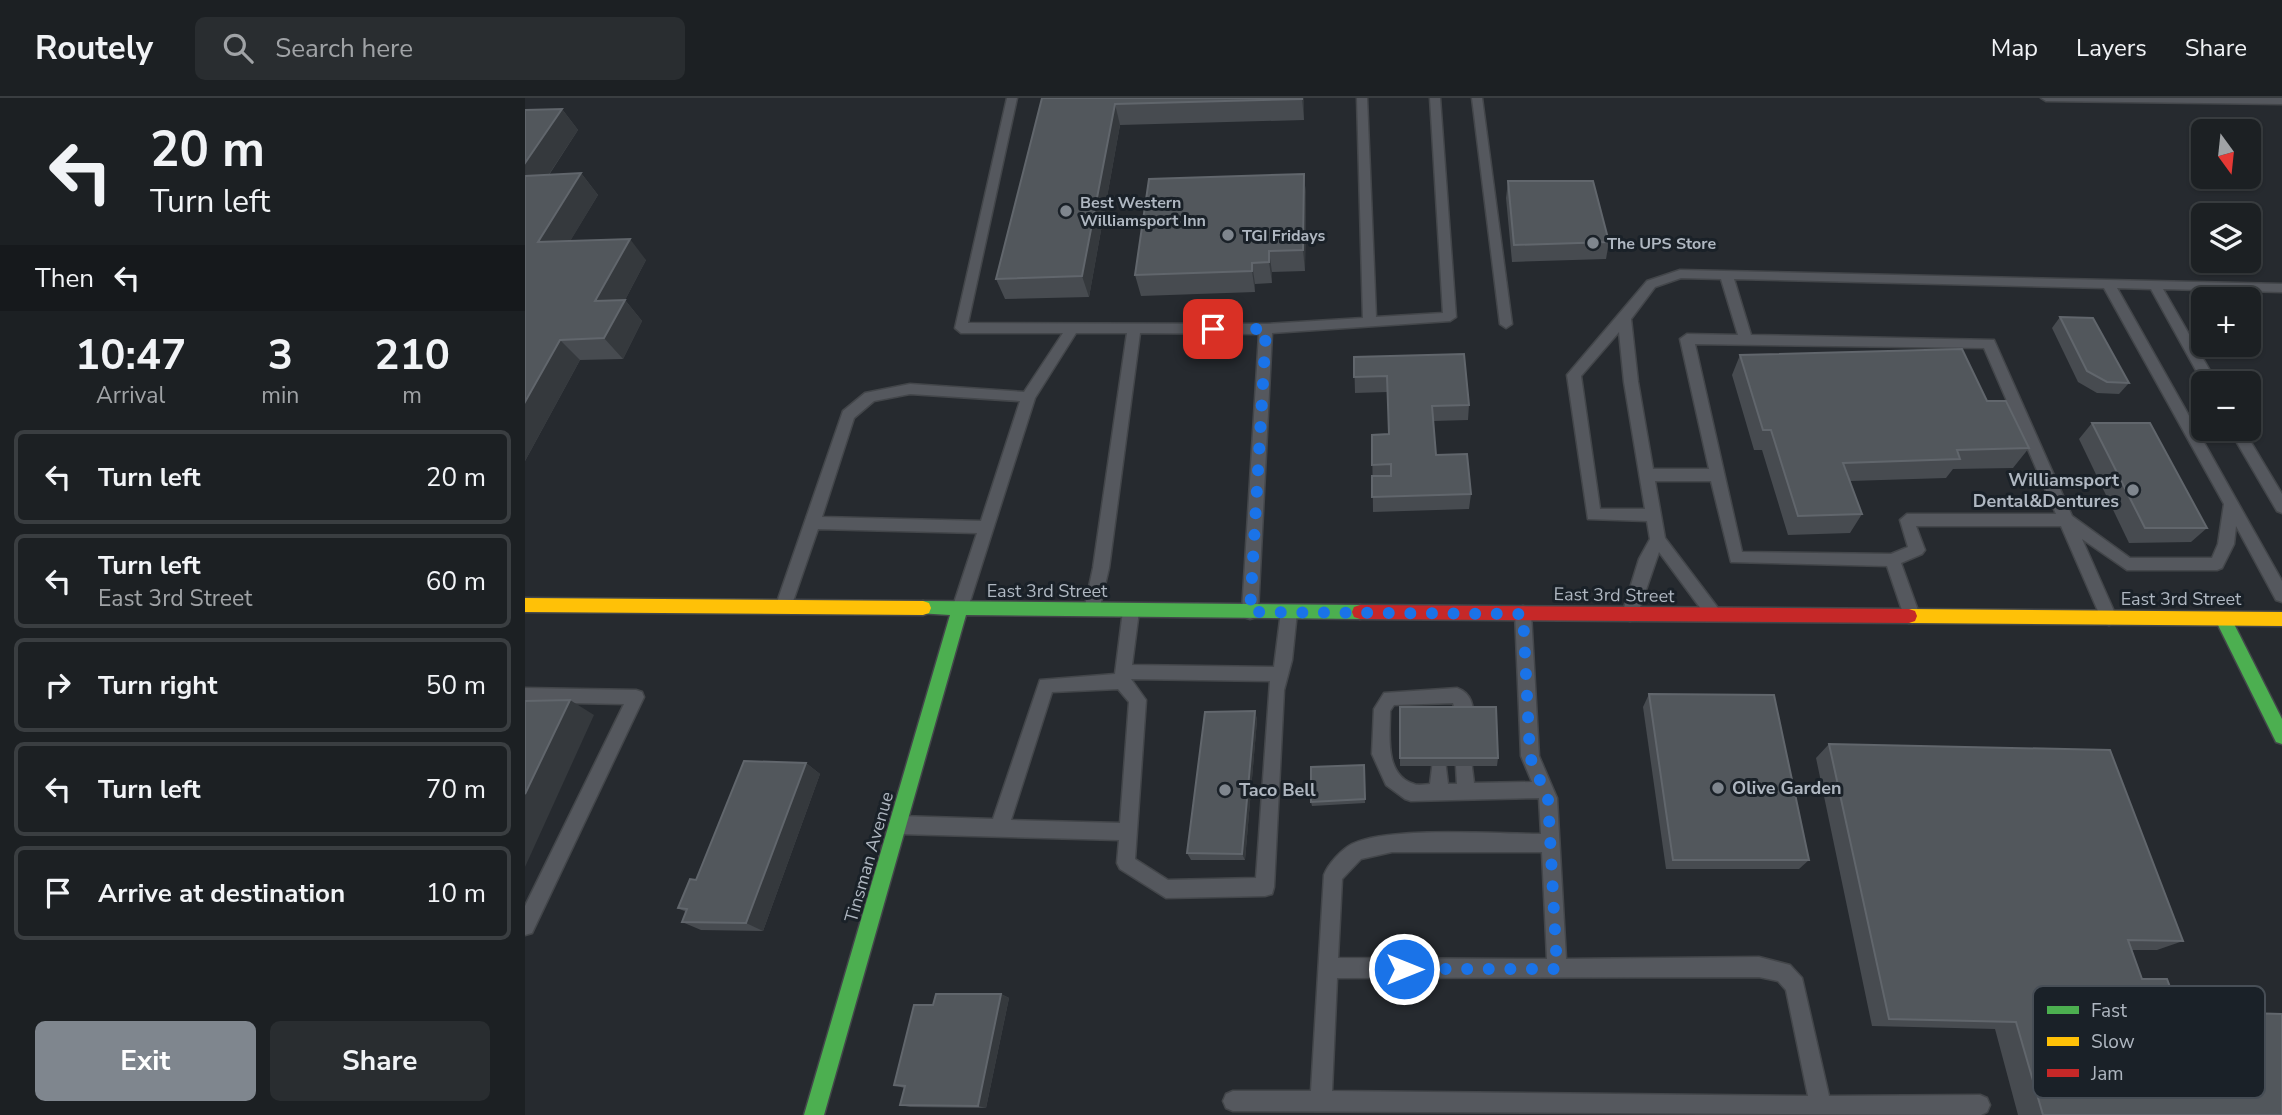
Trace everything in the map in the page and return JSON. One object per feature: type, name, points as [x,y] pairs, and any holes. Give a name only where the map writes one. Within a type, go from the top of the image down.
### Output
[{"type":"main road","name":"East 3rd Street","points":[[525,606],[2282,620]]},
{"type":"main road","name":"Tinsman Avenue","points":[[814,1115],[960,609]]},
{"type":"main road","points":[[2223,619],[2282,736]]},
{"type":"lane","points":[[1012,98],[961,328],[1266,329],[1450,317],[1435,98]]},
{"type":"lane","points":[[1363,98],[1370,323]]},
{"type":"lane","points":[[1477,98],[1506,324]]},
{"type":"lane","points":[[2046,98],[2282,101]]},
{"type":"lane","points":[[1654,515],[1593,515],[1574,375],[1651,284],[1680,274],[2282,288]]},
{"type":"lane","points":[[1727,276],[1746,340]]},
{"type":"lane","points":[[2109,286],[2282,595]]},
{"type":"lane","points":[[2155,286],[2203,371]]},
{"type":"lane","points":[[1624,318],[1631,382],[1658,539],[1679,572],[1715,615]]},
{"type":"lane","points":[[960,609],[1028,397],[1072,329]]},
{"type":"lane","points":[[1092,610],[1101,568],[1134,329]]},
{"type":"lane","points":[[1250,612],[1266,329]]},
{"type":"lane","points":[[2109,618],[2067,520],[1989,343],[1687,339],[1736,558],[1892,560],[1917,550],[1907,520],[2067,520],[2127,564],[2217,564],[2225,544],[2231,503]]},
{"type":"lane","points":[[783,608],[848,415],[870,397],[910,389],[1028,397]]},
{"type":"lane","points":[[2243,441],[2282,507]]},
{"type":"lane","points":[[1647,475],[1718,475]]},
{"type":"lane","points":[[813,523],[987,527]]},
{"type":"lane","points":[[1630,614],[1647,559],[1658,539]]},
{"type":"lane","points":[[1892,560],[1912,617]]},
{"type":"lane","points":[[1131,611],[1123,676],[1138,700],[1126,863],[1166,889],[1265,887],[1276,690],[1284,660],[1289,612]]},
{"type":"lane","points":[[1523,614],[1530,757],[1548,799],[1557,969]]},
{"type":"lane","points":[[999,829],[1046,685],[1123,676],[1280,674]]},
{"type":"lane","points":[[525,695],[636,697],[525,926]]},
{"type":"lane","points":[[1438,695],[1439,715]]},
{"type":"lane","points":[[1464,715],[1463,701],[1457,695],[1390,698],[1382,709],[1381,754],[1392,779],[1411,793],[1545,790]]},
{"type":"lane","points":[[1439,766],[1439,792]]},
{"type":"lane","points":[[1465,766],[1466,792]]},
{"type":"lane","points":[[898,825],[1128,832]]},
{"type":"lane","points":[[1321,1102],[1333,875],[1356,851],[1392,843],[1551,843]]},
{"type":"lane","points":[[1328,968],[1759,967],[1783,972],[1795,985],[1821,1106]]},
{"type":"lane","points":[[1233,1101],[1980,1105]]},
{"type":"building","name":"Best Western Williamsport Inn","points":[[1042,98],[1302,99],[1115,104],[1082,276],[996,279]]},
{"type":"building","points":[[562,109],[525,163],[525,110]]},
{"type":"building","points":[[581,173],[538,242],[630,239],[595,301],[625,300],[604,338],[560,340],[525,402],[525,176]]},
{"type":"building","name":"TGI Fridays","points":[[1304,174],[1303,250],[1269,251],[1269,262],[1252,263],[1252,271],[1135,275],[1149,179]]},
{"type":"building","points":[[1508,181],[1593,181],[1609,242],[1514,245]]},
{"type":"building","points":[[2060,317],[2093,318],[2129,383],[2107,382],[2087,371]]},
{"type":"building","points":[[1962,349],[1987,401],[2006,401],[2029,448],[1957,450],[1960,459],[1843,463],[1862,514],[1798,516],[1771,430],[1763,430],[1740,355]]},
{"type":"building","points":[[1464,354],[1469,405],[1432,406],[1436,455],[1467,454],[1471,494],[1372,497],[1372,476],[1391,476],[1391,464],[1372,465],[1372,435],[1389,434],[1387,376],[1354,377],[1354,357]]},
{"type":"building","points":[[2092,423],[2150,423],[2207,528],[2145,528]]},
{"type":"building","name":"Olive Garden","points":[[1649,694],[1774,695],[1809,860],[1673,860]]},
{"type":"building","points":[[570,700],[525,794],[525,701]]},
{"type":"building","points":[[1400,707],[1496,707],[1498,758],[1400,758]]},
{"type":"building","name":"Taco Bell","points":[[1255,711],[1242,854],[1187,853],[1205,712]]},
{"type":"building","points":[[1829,744],[2110,750],[2183,941],[2128,940],[2142,979],[2167,979],[2170,986],[2033,986],[2033,1081],[2016,1022],[1889,1019]]},
{"type":"building","points":[[744,761],[806,763],[746,923],[682,922],[687,909],[678,908],[690,879],[696,880]]},
{"type":"building","points":[[1364,765],[1365,799],[1311,802],[1311,767]]},
{"type":"building","points":[[936,994],[1001,994],[978,1106],[900,1105],[905,1086],[894,1085],[914,1005],[933,1005]]},
{"type":"building","points":[[2265,1014],[2282,1014],[2282,1115],[2043,1115],[2038,1098],[2265,1098]]},
{"type":"traffic: fast","points":[[923,608],[1360,612]]},
{"type":"traffic: fast","points":[[814,1115],[960,609]]},
{"type":"traffic: fast","points":[[2223,619],[2282,736]]},
{"type":"traffic: slow","points":[[525,605],[923,608]]},
{"type":"traffic: slow","points":[[1909,616],[2282,619]]},
{"type":"traffic: jam","points":[[1360,612],[1909,616]]},
{"type":"place","name":"Best Western Williamsport Inn","points":[[1066,211]]},
{"type":"place","name":"TGI Fridays","points":[[1228,235]]},
{"type":"place","name":"The UPS Store","points":[[1593,243]]},
{"type":"place","name":"Williamsport Dental&Dentures","points":[[2133,490]]},
{"type":"place","name":"Olive Garden","points":[[1718,788]]},
{"type":"place","name":"Taco Bell","points":[[1225,790]]},
{"type":"route","points":[[1213,329],[1266,329],[1250,612],[1523,614],[1530,757],[1548,799],[1557,969],[1404,969]]}]
